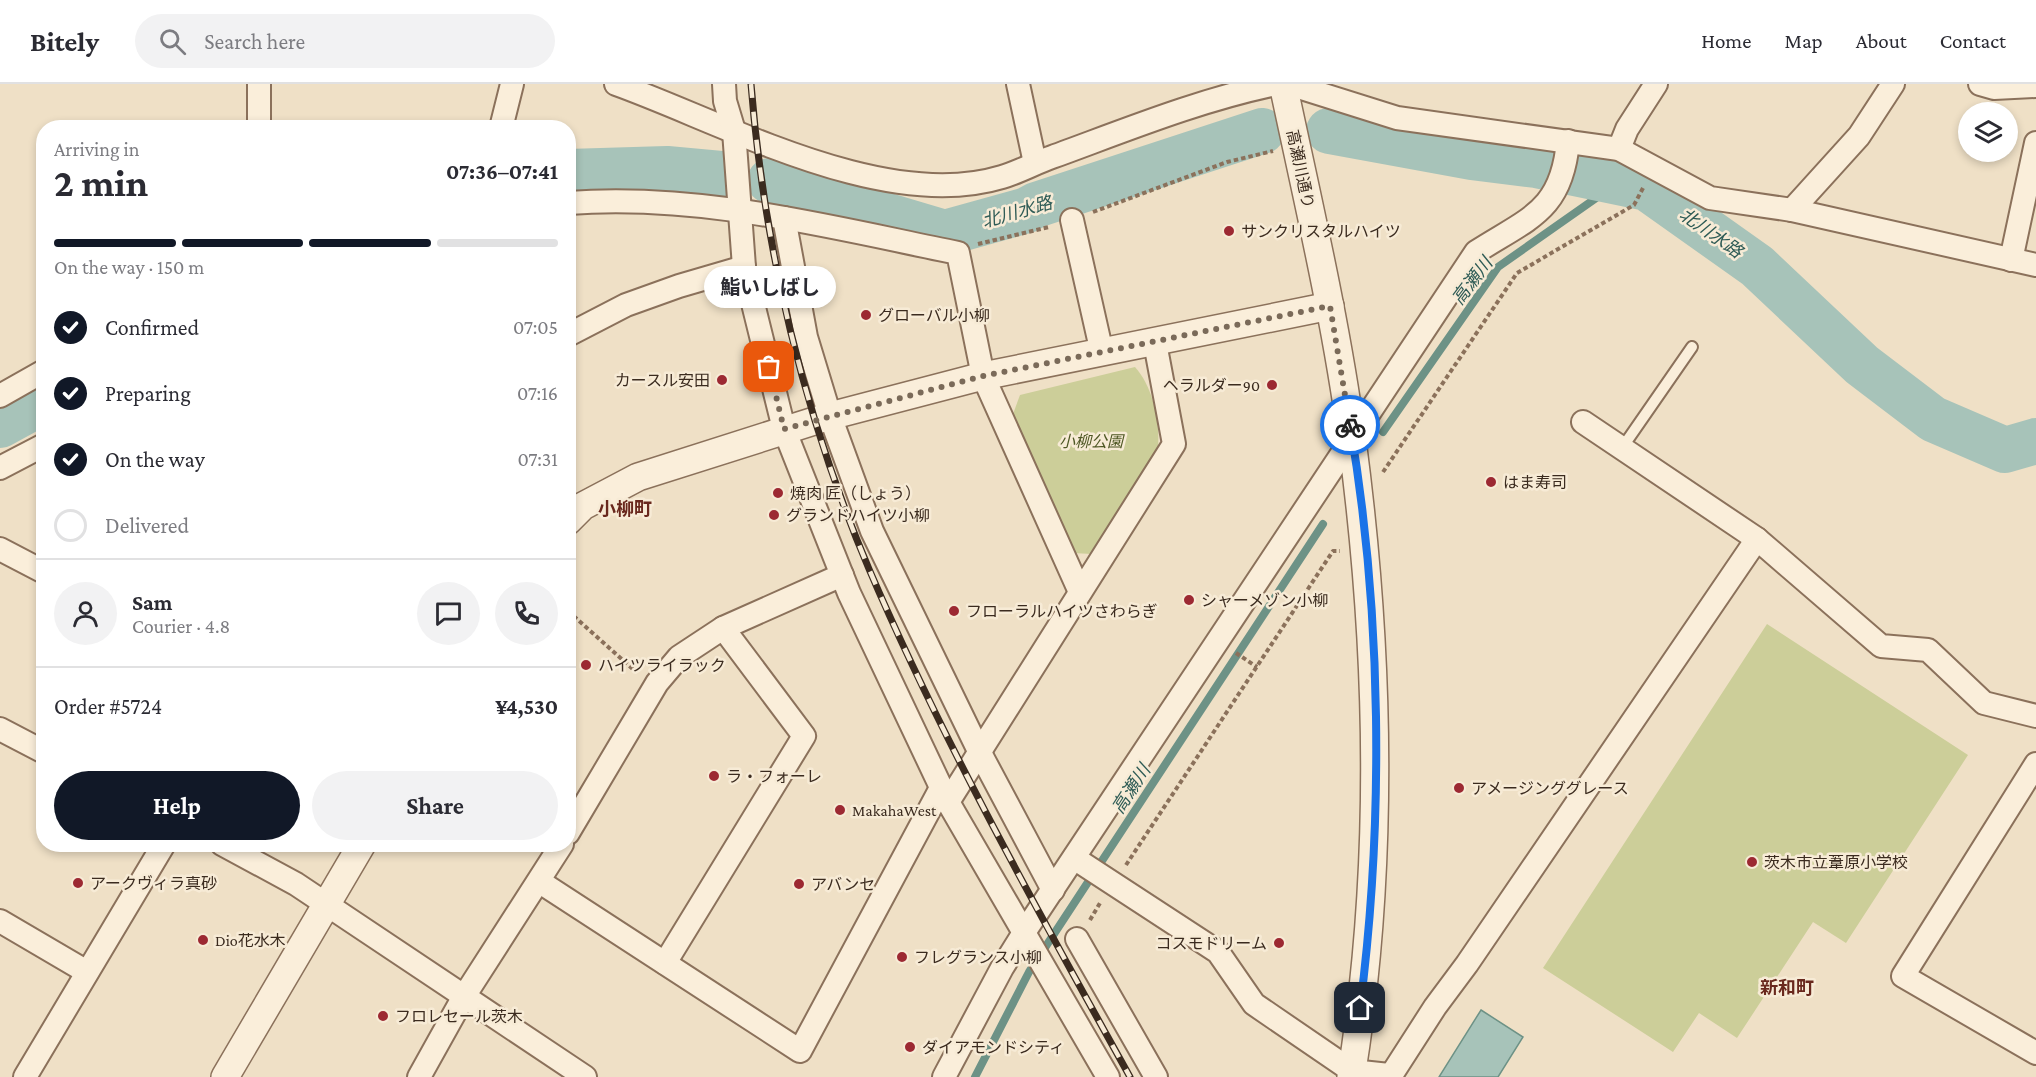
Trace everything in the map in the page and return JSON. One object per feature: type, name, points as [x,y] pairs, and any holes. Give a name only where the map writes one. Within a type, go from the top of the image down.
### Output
[{"type":"street","points":[[259,84],[259,120]]},
{"type":"street","points":[[503,120],[512,84]]},
{"type":"street","points":[[616,84],[807,158],[877,178],[943,186],[1001,178],[1237,92],[1276,84]]},
{"type":"street","points":[[724,84],[725,101],[734,131],[744,267],[784,429],[842,575],[945,795],[1108,1077]]},
{"type":"street","points":[[1018,84],[1035,164]]},
{"type":"street","name":"高瀬川通り","points":[[1283,84],[1330,306],[1352,438],[1371,614],[1376,772],[1370,924],[1351,1074]]},
{"type":"street","points":[[1289,84],[1397,118],[1567,148],[1619,149],[1710,198],[1792,210],[2036,266]]},
{"type":"street","points":[[1619,149],[1627,129],[1656,84]]},
{"type":"street","points":[[1792,210],[1859,136],[1893,84]]},
{"type":"street","points":[[1980,84],[1994,88],[2034,85]]},
{"type":"street","points":[[2011,260],[2036,143]]},
{"type":"street","points":[[944,1077],[1002,968],[1028,936],[1053,890],[1077,861],[1476,252],[1546,207],[1562,182],[1567,148]]},
{"type":"street","points":[[576,202],[619,199],[682,202],[740,209],[958,253],[983,376],[1080,592]]},
{"type":"street","points":[[784,218],[806,337],[830,416],[872,531],[979,751],[1053,890]]},
{"type":"street","points":[[1072,220],[1102,353]]},
{"type":"street","points":[[576,331],[626,305],[679,286],[744,267]]},
{"type":"street","points":[[576,513],[583,506],[638,477],[830,416],[983,376],[1330,306]]},
{"type":"street","points":[[540,882],[800,1051],[945,795],[979,751],[1174,444],[1155,343]]},
{"type":"street","points":[[0,396],[36,376]]},
{"type":"street","points":[[1583,422],[1757,538],[1881,646],[1928,650],[1984,703],[2036,716]]},
{"type":"street","points":[[0,468],[36,449]]},
{"type":"street","points":[[1077,861],[1218,952],[1254,1004],[1351,1074],[1390,1076],[1757,538]]},
{"type":"street","points":[[0,549],[36,568]]},
{"type":"street","points":[[576,820],[654,689],[679,657],[723,628],[842,575]]},
{"type":"street","points":[[665,963],[804,736],[723,628]]},
{"type":"street","points":[[0,729],[36,748]]},
{"type":"street","points":[[2036,764],[1903,976],[2036,1053]]},
{"type":"street","points":[[25,1077],[159,852]]},
{"type":"street","points":[[237,852],[296,884],[463,998],[585,1077]]},
{"type":"street","points":[[225,1077],[357,852]]},
{"type":"street","points":[[419,1077],[463,998],[557,852]]},
{"type":"street","points":[[0,921],[87,972]]},
{"type":"street","points":[[1077,939],[1156,1077]]},
{"type":"lane","points":[[1622,448],[1692,347]]},
{"type":"path","points":[[958,253],[969,246],[1015,237],[1072,220],[1190,174],[1248,155],[1273,151]]},
{"type":"path","points":[[1382,475],[1517,273],[1634,204],[1647,179]]},
{"type":"path","points":[[1112,883],[1333,551],[1342,550],[1341,543]]},
{"type":"path","points":[[576,618],[654,689]]},
{"type":"path","points":[[1252,663],[1257,667]]},
{"type":"green space","name":"小柳公園","points":[[1135,367],[1151,394],[1158,427],[1158,448],[1092,554],[1072,553],[1013,414],[1020,395]]},
{"type":"green space","points":[[1767,624],[1968,755],[1846,943],[1813,922],[1737,1038],[1699,1013],[1673,1052],[1543,968]]},
{"type":"water","points":[[1481,1010],[1523,1037],[1498,1077],[1439,1077]]},
{"type":"waterway","name":"北川水路","points":[[770,181],[945,233],[1027,210],[1036,205],[1262,131]]},
{"type":"waterway","name":"北川水路","points":[[1329,131],[1471,157],[1536,165],[1647,188],[1757,266],[1862,365],[1933,419],[2005,450],[2036,441]]},
{"type":"waterway","name":"北川水路","points":[[576,172],[667,169],[721,174]]},
{"type":"waterway","name":"高瀬川","points":[[1383,432],[1498,267],[1619,182]]},
{"type":"waterway","name":"北川水路","points":[[0,425],[36,405]]},
{"type":"waterway","name":"高瀬川","points":[[975,1077],[1029,972],[1323,524]]},
{"type":"railway","points":[[751,84],[766,208],[790,331],[825,452],[846,511],[898,634],[960,763],[1130,1077]]},
{"type":"way so far","points":[[769,367],[784,429],[983,376],[1330,306],[1350,425]]},
{"type":"place","name":"サンクリスタルハイツ","points":[[1229,231]]},
{"type":"place","name":"グローバル小柳","points":[[866,315]]},
{"type":"place","name":"鮨いしばし","points":[[769,367]]},
{"type":"place","name":"カースル安田","points":[[722,380]]},
{"type":"place","name":"ヘラルダー90","points":[[1272,385]]},
{"type":"place","name":"はま寿司","points":[[1491,482]]},
{"type":"place","name":"焼肉 匠（しょう）","points":[[778,493]]},
{"type":"place","name":"グランドハイツ小柳","points":[[774,515]]},
{"type":"place","name":"シャーメゾン小柳","points":[[1189,600]]},
{"type":"place","name":"フローラルハイツさわらぎ","points":[[954,611]]},
{"type":"place","name":"ハイツライラック","points":[[586,665]]},
{"type":"place","name":"ラ・フォーレ","points":[[714,776]]},
{"type":"place","name":"アメージンググレース","points":[[1459,788]]},
{"type":"place","name":"MakahaWest","points":[[840,810]]},
{"type":"place","name":"茨木市立葦原小学校","points":[[1752,862]]},
{"type":"place","name":"アークヴィラ真砂","points":[[78,883]]},
{"type":"place","name":"アバンセ","points":[[799,884]]},
{"type":"place","name":"Dio花水木","points":[[203,940]]},
{"type":"place","name":"コスモドリーム","points":[[1279,943]]},
{"type":"place","name":"フレグランス小柳","points":[[902,957]]},
{"type":"place","name":"フロレセール茨木","points":[[383,1016]]},
{"type":"place","name":"ダイアモンドシティ","points":[[910,1047]]},
{"type":"district","name":"小柳町","points":[[625,509]]},
{"type":"district","name":"新和町","points":[[1787,988]]},
{"type":"route","points":[[1350,425],[1371,614],[1376,772],[1370,924],[1360,1008]]}]
